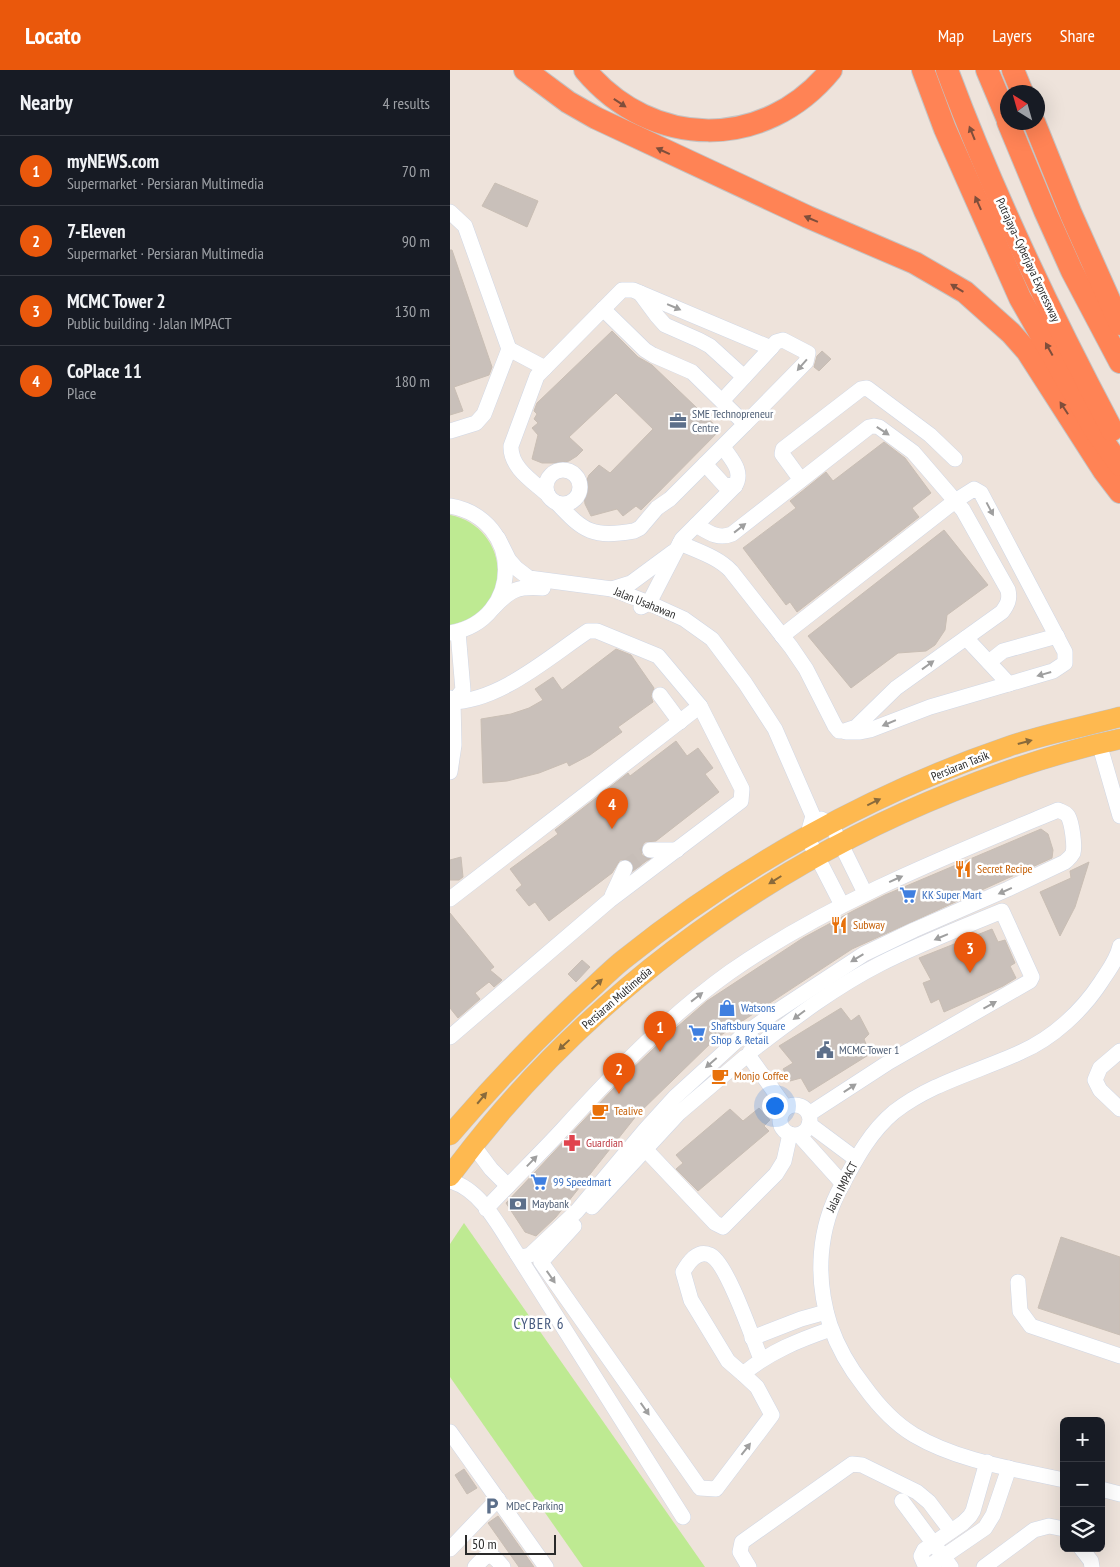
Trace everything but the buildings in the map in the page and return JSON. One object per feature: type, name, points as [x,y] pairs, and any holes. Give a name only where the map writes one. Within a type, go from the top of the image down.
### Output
[{"type":"highway","points":[[525,70],[568,102],[596,118],[808,217],[914,263],[965,292],[1011,333],[1027,351],[1104,471],[1120,492]]},
{"type":"highway","points":[[585,70],[597,84],[634,112],[674,127],[696,130],[735,129],[772,116],[806,96],[831,70]]},
{"type":"highway","points":[[923,70],[945,129],[1020,298],[1095,430],[1120,465]]},
{"type":"highway","name":"Putrajaya–Cyberjaya Expressway","points":[[947,70],[1011,228],[1076,363],[1120,446]]},
{"type":"highway","points":[[987,70],[1000,102]]},
{"type":"highway","points":[[1013,70],[1019,85]]},
{"type":"highway","points":[[1012,130],[1060,245],[1120,362]]},
{"type":"highway","points":[[1037,130],[1071,214],[1120,324]]},
{"type":"main road","name":"Persiaran Tasik","points":[[807,837],[822,820],[1008,747],[1120,717]]},
{"type":"main road","name":"Persiaran Tasik","points":[[817,856],[879,823],[989,777],[1120,739]]},
{"type":"main road","name":"Persiaran Multimedia","points":[[450,1135],[491,1087],[551,1026],[622,961],[712,894],[807,837]]},
{"type":"main road","name":"Persiaran Multimedia","points":[[450,1176],[473,1145],[519,1091],[601,1011],[644,974],[739,903],[817,856]]},
{"type":"street","points":[[450,212],[465,226],[509,349],[484,414],[476,423],[450,431]]},
{"type":"street","points":[[722,401],[771,348],[776,342],[783,340],[808,353],[806,362],[670,500],[657,508],[640,528],[634,531],[594,533],[580,526],[515,464],[511,453],[511,446],[537,376],[622,290],[627,288],[640,293],[771,348]]},
{"type":"street","points":[[640,293],[665,325],[710,346],[744,377]]},
{"type":"street","points":[[603,309],[645,350],[692,372],[745,424]]},
{"type":"street","points":[[509,349],[545,368]]},
{"type":"street","points":[[801,480],[782,454],[783,450],[862,389],[867,388],[930,435],[955,459]]},
{"type":"street","points":[[696,525],[715,536],[727,536],[869,427],[874,426],[879,427],[913,452],[963,510],[1008,590],[1007,606],[1002,612],[896,688],[847,731]]},
{"type":"street","points":[[644,605],[678,546],[735,486],[739,474],[737,468],[722,447]]},
{"type":"street","points":[[705,464],[724,485],[735,486]]},
{"type":"street","points":[[678,546],[724,564],[806,669],[839,731],[860,732],[870,730],[930,707],[1053,671],[1065,663],[1065,652],[981,493],[974,489],[969,490],[782,636]]},
{"type":"street","points":[[450,506],[469,511],[478,516],[493,530],[498,538],[505,558],[506,579],[503,590],[493,608]]},
{"type":"street","name":"Jalan Usahawan","points":[[498,538],[509,560],[529,578],[612,589],[644,605],[678,626],[732,666],[775,729],[822,820],[840,844],[865,893]]},
{"type":"street","points":[[612,589],[631,583],[678,546]]},
{"type":"street","name":"Jalan Usahawan","points":[[454,632],[481,621],[510,592],[518,588],[530,587],[606,596],[644,605]]},
{"type":"street","points":[[450,1037],[610,900],[742,801],[743,795],[742,789],[700,706],[658,656],[597,630],[588,631],[512,682],[490,694],[469,700],[451,701]]},
{"type":"street","points":[[451,701],[464,690],[454,632]]},
{"type":"street","points":[[989,662],[1004,652],[1056,636]]},
{"type":"street","points":[[966,638],[1009,684]]},
{"type":"street","points":[[660,695],[680,722]]},
{"type":"street","points":[[450,772],[454,745],[451,701]]},
{"type":"street","points":[[450,899],[700,706]]},
{"type":"street","points":[[1099,744],[1120,816]]},
{"type":"street","points":[[486,1209],[609,1078],[687,1005],[758,953],[842,905],[923,866],[1058,810],[1064,812],[1070,822],[1074,850],[1071,857],[1065,862],[1008,890],[914,930],[864,954],[824,978],[743,1035],[675,1097],[577,1211],[530,1255],[522,1257],[517,1254]]},
{"type":"street","points":[[807,837],[842,905]]},
{"type":"street","points":[[650,850],[677,850]]},
{"type":"street","points":[[610,900],[625,868]]},
{"type":"street","points":[[646,1150],[715,1223],[723,1227],[776,1174],[784,1161],[802,1127],[806,1110],[794,1105],[786,1108],[780,1116],[783,1129],[802,1127],[890,1062],[1030,981],[1032,977],[1002,912],[941,936],[879,965],[806,1009],[679,1113],[541,1262],[700,1488],[716,1489],[772,1415],[757,1387],[728,1361],[691,1300],[683,1272],[690,1260],[701,1254],[709,1254],[717,1260],[738,1301],[761,1359]]},
{"type":"street","name":"Jalan IMPACT","points":[[1060,1479],[1009,1468],[933,1445],[912,1434],[894,1419],[870,1395],[841,1354],[826,1312],[820,1275],[821,1250],[826,1222],[833,1201],[864,1146],[880,1126],[894,1112],[943,1082],[1022,1052],[1061,1027],[1092,996],[1118,957],[1120,946]]},
{"type":"street","points":[[1119,1104],[1100,1090],[1096,1080],[1100,1068],[1120,1051]]},
{"type":"street","points":[[749,1056],[786,1108]]},
{"type":"street","points":[[802,1127],[856,1159]]},
{"type":"street","points":[[802,1127],[842,1184]]},
{"type":"street","points":[[473,1145],[491,1170],[508,1186]]},
{"type":"street","points":[[450,1181],[467,1188],[486,1209],[517,1254],[683,1517]]},
{"type":"street","points":[[1018,1282],[1020,1311],[1031,1326],[1120,1356]]},
{"type":"street","points":[[752,1338],[801,1319],[826,1312]]},
{"type":"street","points":[[743,1374],[761,1359],[808,1337],[831,1329]]},
{"type":"street","points":[[450,1432],[546,1567]]},
{"type":"street","points":[[933,1543],[963,1522],[973,1511],[987,1462]]},
{"type":"street","points":[[749,1567],[740,1552],[742,1542],[852,1464],[862,1465],[917,1492],[929,1502],[951,1531]]},
{"type":"street","points":[[902,1501],[947,1562],[990,1522],[1009,1468]]},
{"type":"street","points":[[1105,1490],[1120,1494]]},
{"type":"street","points":[[450,1549],[498,1499]]},
{"type":"street","points":[[984,1567],[1034,1530],[1049,1526],[1060,1528]]},
{"type":"street","points":[[1084,1552],[1091,1561],[1092,1567]]},
{"type":"street","points":[[475,1567],[485,1556],[493,1556],[503,1567]]},
{"type":"green space","points":[[450,515],[467,521],[480,530],[490,543],[496,557],[498,573],[495,588],[488,602],[472,617],[463,622],[450,625]]},
{"type":"green space","points":[[464,1223],[705,1567],[583,1567],[450,1377],[450,1244]]},
{"type":"tunnel","points":[[625,868],[650,850]]},
{"type":"place","name":"SME Technopreneur Centre","points":[[678,421]]},
{"type":"place","name":"CoPlace 11","points":[[612,829]]},
{"type":"place","name":"Secret Recipe","points":[[963,869]]},
{"type":"place","name":"KK Super Mart","points":[[908,895]]},
{"type":"place","name":"Subway","points":[[839,925]]},
{"type":"place","name":"MCMC Tower 2","points":[[970,973]]},
{"type":"place","name":"Watsons","points":[[727,1008]]},
{"type":"place","name":"Shaftsbury Square Shop & Retail","points":[[697,1033]]},
{"type":"place","name":"MCMC Tower 1","points":[[825,1050]]},
{"type":"place","name":"myNEWS.com","points":[[660,1052]]},
{"type":"place","name":"Monjo Coffee","points":[[720,1076]]},
{"type":"place","name":"7-Eleven","points":[[619,1094]]},
{"type":"place","name":"Tealive","points":[[600,1111]]},
{"type":"place","name":"Guardian","points":[[572,1143]]},
{"type":"place","name":"99 Speedmart","points":[[539,1182]]},
{"type":"place","name":"Maybank","points":[[518,1204]]},
{"type":"place","name":"MDeC Parking","points":[[492,1506]]},
{"type":"district","name":"CYBER 6","points":[[539,1324]]}]
